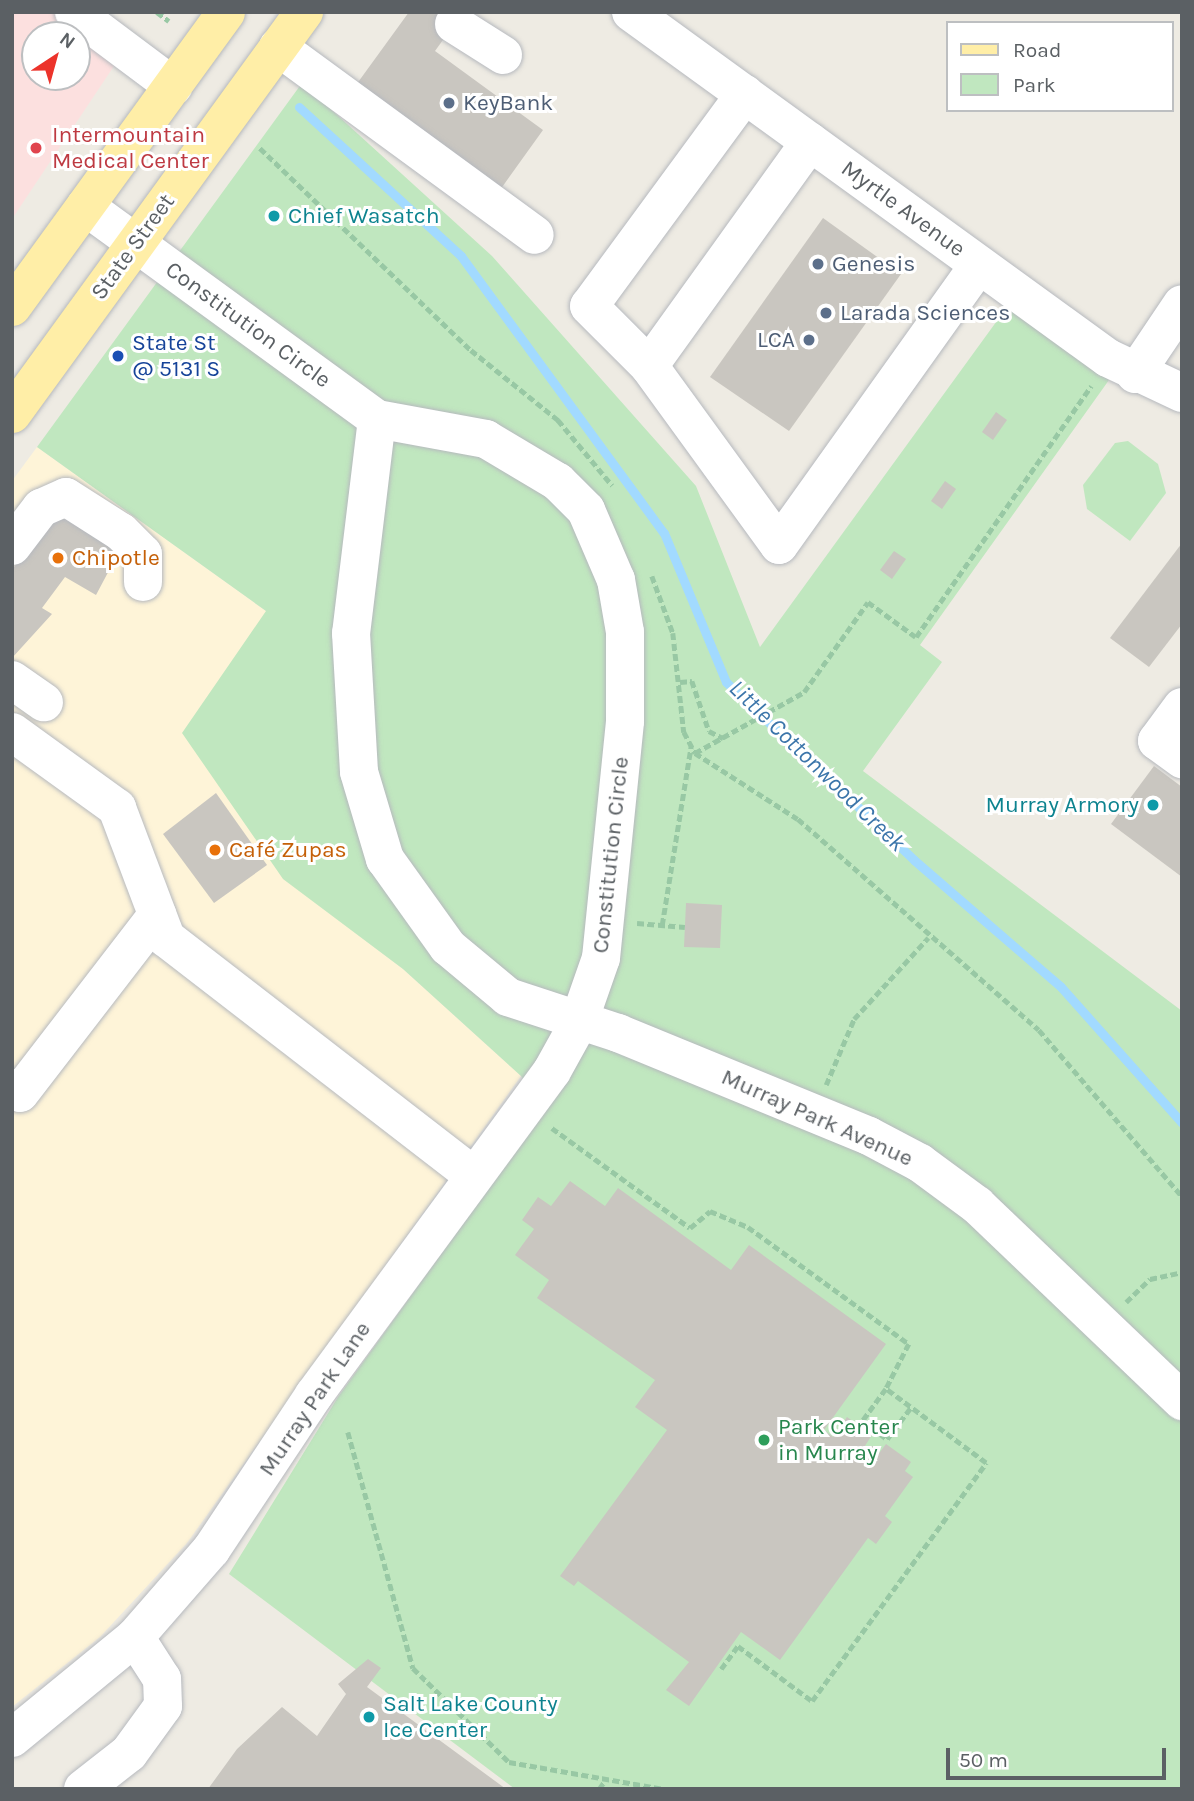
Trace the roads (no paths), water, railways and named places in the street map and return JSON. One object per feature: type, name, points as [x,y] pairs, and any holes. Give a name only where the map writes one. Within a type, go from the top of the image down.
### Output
[{"type":"main road","points":[[12,307],[226,12]]},
{"type":"main road","name":"State Street","points":[[12,414],[304,12]]},
{"type":"street","points":[[74,12],[173,86]]},
{"type":"street","name":"Myrtle Avenue","points":[[631,12],[1122,366],[1182,393]]},
{"type":"street","points":[[454,24],[503,55]]},
{"type":"street","points":[[278,47],[536,235]]},
{"type":"street","points":[[745,94],[589,306],[649,366],[779,545],[979,265]]},
{"type":"street","points":[[649,366],[810,142]]},
{"type":"street","name":"Constitution Circle","points":[[85,206],[377,419],[486,439],[525,459],[586,510],[602,541],[625,632],[625,721],[610,832],[608,920],[578,1024]]},
{"type":"street","points":[[1122,366],[1182,304]]},
{"type":"street","points":[[377,419],[351,633],[359,772],[371,821],[384,859],[448,947],[508,998],[578,1024]]},
{"type":"street","points":[[12,546],[41,508],[66,497],[121,532],[143,554],[143,582]]},
{"type":"street","points":[[12,680],[44,702]]},
{"type":"street","points":[[1182,707],[1157,741],[1182,759]]},
{"type":"street","points":[[12,732],[117,808],[166,939],[474,1176]]},
{"type":"street","points":[[15,1095],[157,915]]},
{"type":"street","name":"Murray Park Lane","points":[[12,1738],[135,1637],[211,1550],[578,1024]]},
{"type":"street","name":"Murray Park Avenue","points":[[578,1024],[618,1033],[778,1098],[920,1163],[977,1205],[1099,1325],[1182,1401]]},
{"type":"street","points":[[83,1789],[129,1753],[163,1706],[162,1679],[135,1637]]},
{"type":"waterway","name":"Little Cottonwood Creek","points":[[299,107],[461,256],[664,533],[726,682],[914,860],[1061,987],[1182,1123]]},
{"type":"place","name":"KeyBank","points":[[449,103]]},
{"type":"place","name":"Intermountain Medical Center","points":[[36,148]]},
{"type":"place","name":"Chief Wasatch","points":[[274,216]]},
{"type":"place","name":"Genesis","points":[[818,264]]},
{"type":"place","name":"Larada Sciences","points":[[826,313]]},
{"type":"place","name":"LCA","points":[[809,340]]},
{"type":"place","name":"State St @ 5131 S","points":[[118,356]]},
{"type":"place","name":"Chipotle","points":[[58,558]]},
{"type":"place","name":"Murray Armory","points":[[1153,805]]},
{"type":"place","name":"Café Zupas","points":[[215,850]]},
{"type":"place","name":"Park Center in Murray","points":[[764,1440]]},
{"type":"place","name":"Salt Lake County Ice Center","points":[[369,1717]]}]
